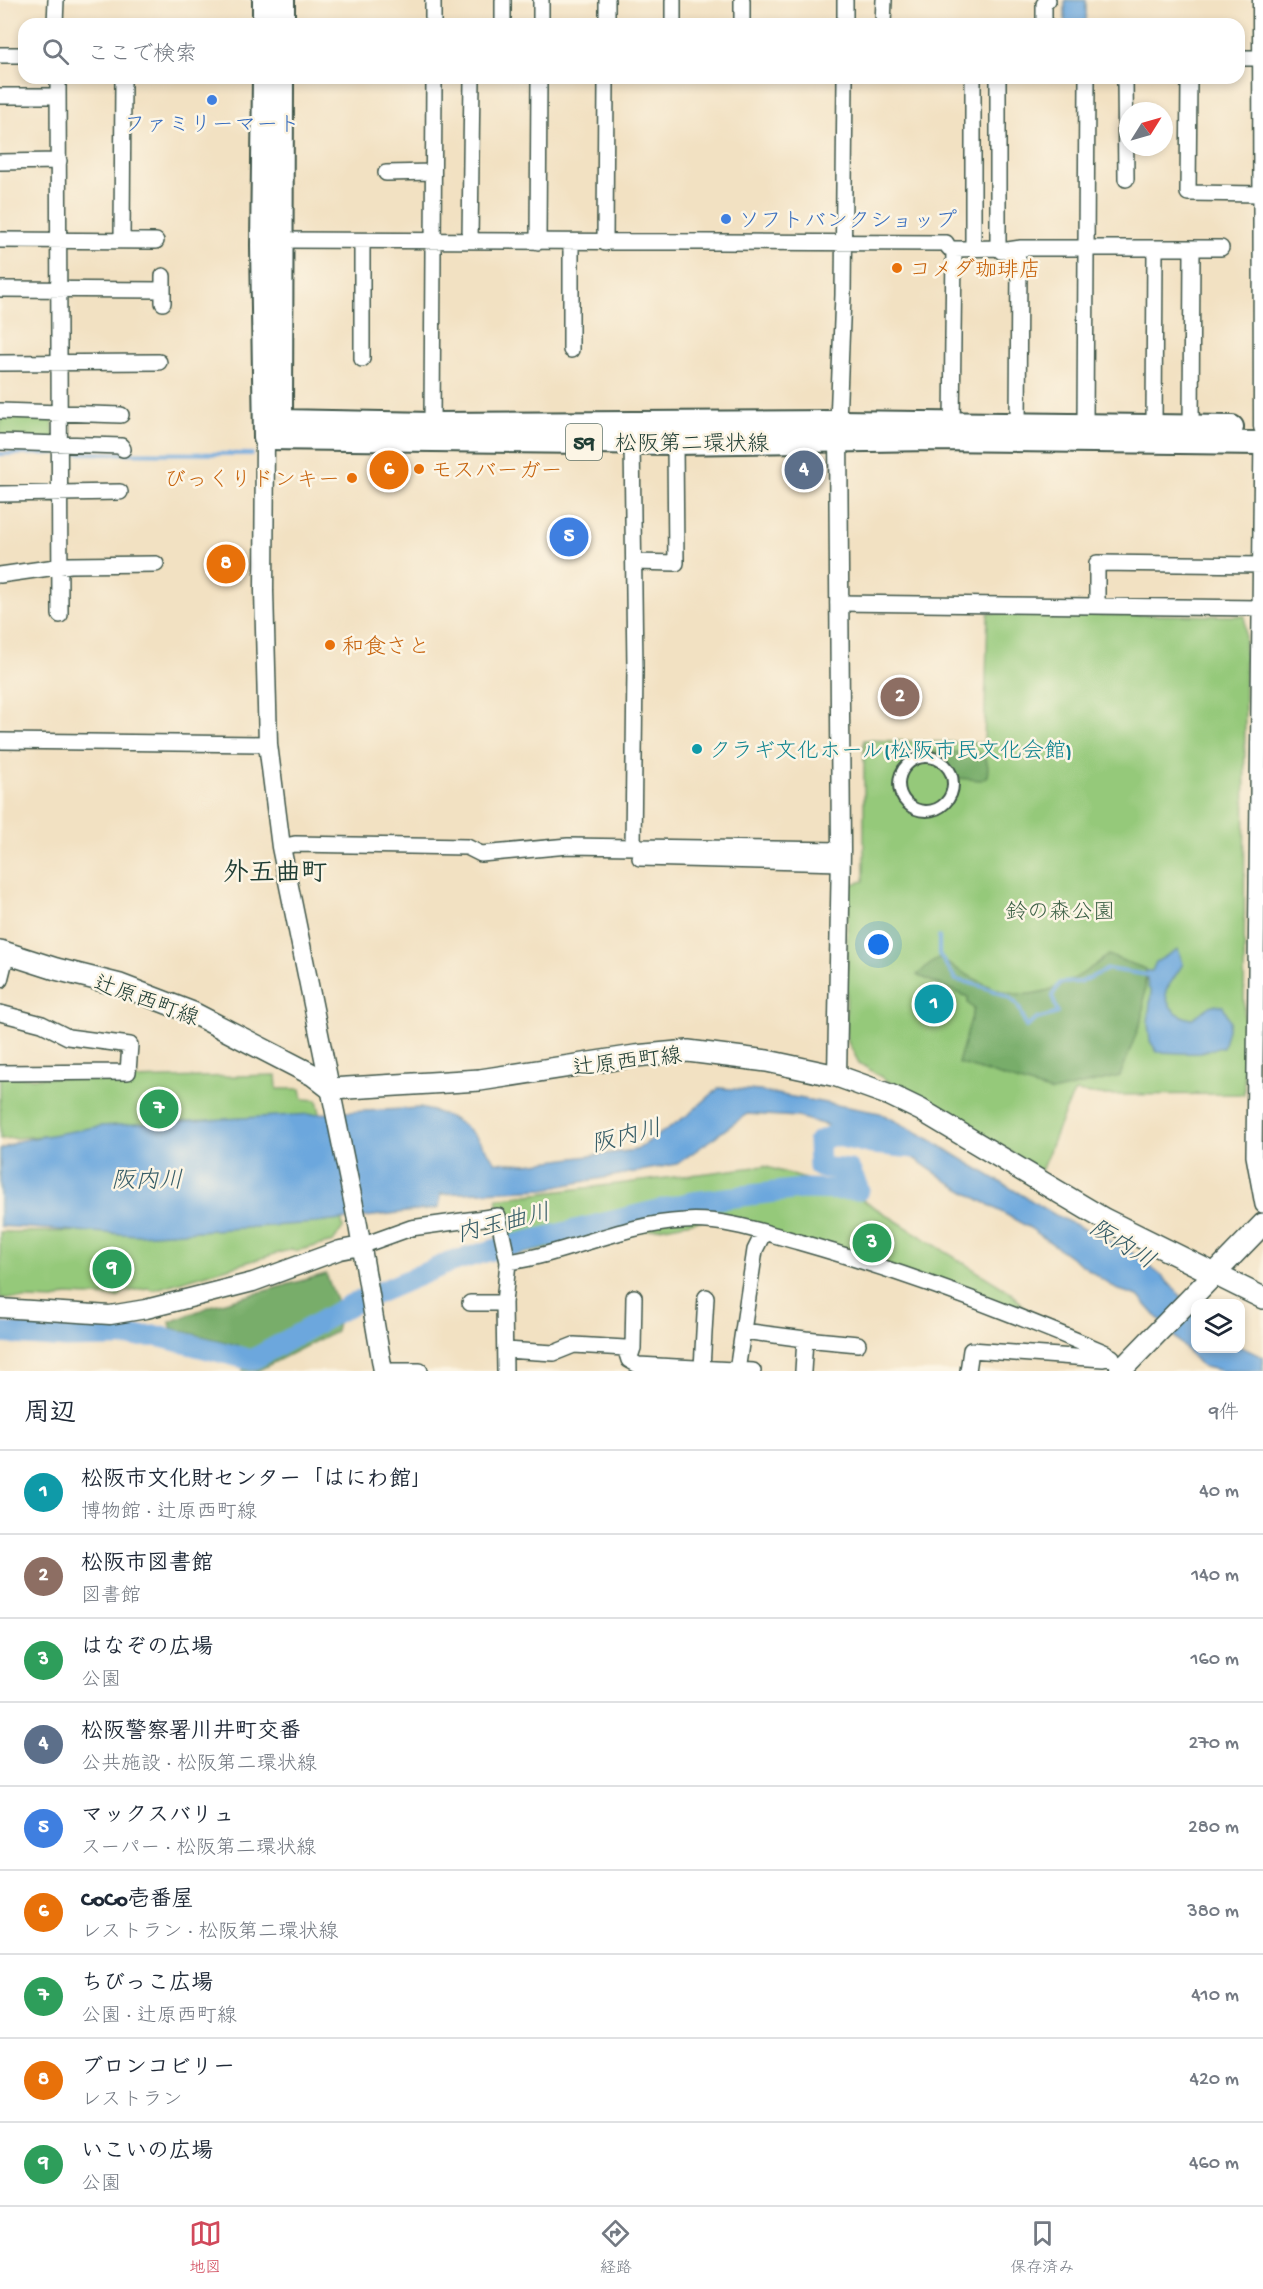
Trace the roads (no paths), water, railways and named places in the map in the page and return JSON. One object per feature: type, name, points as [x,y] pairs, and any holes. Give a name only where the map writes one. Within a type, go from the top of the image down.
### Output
[{"type":"main road","points":[[264,0],[264,18]]},
{"type":"main road","points":[[283,0],[283,18]]},
{"type":"main road","points":[[264,84],[262,245],[265,438]]},
{"type":"main road","points":[[281,421],[282,84]]},
{"type":"main road","name":"松阪第二環状線","points":[[281,421],[838,431],[1263,443]]},
{"type":"main road","name":"松阪第二環状線","points":[[265,438],[675,442],[952,424],[1263,427]]},
{"type":"main road","name":"辻原西町線","points":[[5,953],[120,985],[193,1013],[313,1075],[331,1089],[480,1080],[675,1051],[767,1061],[837,1076],[890,1095],[921,1110],[1209,1279],[1228,1279],[1263,1298]]},
{"type":"main road","points":[[1123,1365],[1263,1224]]},
{"type":"street","points":[[55,18],[56,0]]},
{"type":"street","points":[[433,0],[433,18]]},
{"type":"street","points":[[503,0],[503,18]]},
{"type":"street","points":[[541,0],[541,18]]},
{"type":"street","points":[[607,0],[607,18]]},
{"type":"street","points":[[673,0],[673,18]]},
{"type":"street","points":[[742,0],[742,18]]},
{"type":"street","points":[[845,0],[845,18]]},
{"type":"street","points":[[884,0],[884,18]]},
{"type":"street","points":[[1044,18],[1044,4],[1048,0]]},
{"type":"street","points":[[1262,0],[1263,443],[1260,608],[1260,973],[1259,1096],[1254,1156],[1263,1205]]},
{"type":"street","points":[[0,55],[18,55]]},
{"type":"street","points":[[1245,59],[1262,60]]},
{"type":"street","points":[[58,84],[58,566],[60,615]]},
{"type":"street","points":[[123,84],[123,241]]},
{"type":"street","points":[[432,424],[434,84]]},
{"type":"street","points":[[470,241],[472,84]]},
{"type":"street","points":[[538,242],[539,84]]},
{"type":"street","points":[[605,243],[606,84]]},
{"type":"street","points":[[837,1076],[841,857],[838,431],[845,84]]},
{"type":"street","points":[[973,84],[973,248]]},
{"type":"street","points":[[998,84],[998,248]]},
{"type":"street","points":[[1085,426],[1087,84]]},
{"type":"street","points":[[1125,84],[1125,179]]},
{"type":"street","points":[[1189,84],[1188,193],[1262,194]]},
{"type":"street","points":[[0,96],[58,96]]},
{"type":"street","points":[[0,162],[59,161]]},
{"type":"street","points":[[386,173],[433,172]]},
{"type":"street","points":[[0,240],[156,241]]},
{"type":"street","points":[[280,240],[946,243],[949,248],[954,249],[998,248],[1001,251],[1022,248],[1221,248]]},
{"type":"street","points":[[362,242],[362,358]]},
{"type":"street","points":[[571,243],[571,350]]},
{"type":"street","points":[[1154,426],[1155,248]]},
{"type":"street","points":[[1191,427],[1192,248]]},
{"type":"street","points":[[952,424],[954,249]]},
{"type":"street","points":[[1014,250],[1019,261],[1018,425]]},
{"type":"street","points":[[0,289],[163,290]]},
{"type":"street","points":[[0,363],[159,362]]},
{"type":"street","points":[[0,411],[121,415]]},
{"type":"street","points":[[281,421],[265,438],[264,591],[268,744],[281,848],[358,1225],[383,1371]]},
{"type":"street","points":[[0,442],[59,451],[121,446],[123,449]]},
{"type":"street","points":[[632,442],[637,852]]},
{"type":"street","points":[[634,562],[676,563],[675,442]]},
{"type":"street","points":[[0,494],[120,492]]},
{"type":"street","points":[[1097,605],[1097,563],[1262,565]]},
{"type":"street","points":[[0,575],[58,566],[156,564]]},
{"type":"street","points":[[838,603],[1260,608]]},
{"type":"street","points":[[0,741],[268,744]]},
{"type":"street","points":[[919,758],[928,758],[943,764],[949,771],[952,787],[946,802],[939,808],[921,811],[906,802],[899,785],[904,768],[919,758]]},
{"type":"street","points":[[281,848],[295,844],[467,847],[481,854],[568,846],[637,852],[841,857]]},
{"type":"street","points":[[0,980],[5,953]]},
{"type":"street","points":[[0,1013],[42,1024],[68,1037],[130,1045],[128,1072],[0,1072]]},
{"type":"street","points":[[0,1308],[110,1315],[146,1309],[253,1282],[411,1227],[498,1216],[508,1258],[504,1304],[505,1371]]},
{"type":"street","points":[[508,1258],[634,1228],[682,1221],[711,1221],[764,1233],[932,1283],[1032,1322],[1123,1365]]},
{"type":"street","points":[[737,1371],[755,1250],[764,1233]]},
{"type":"street","points":[[629,1360],[634,1331],[634,1297]]},
{"type":"street","points":[[702,1368],[706,1297]]},
{"type":"street","points":[[470,1303],[504,1304]]},
{"type":"street","points":[[743,1331],[858,1344]]},
{"type":"street","points":[[803,1371],[805,1339]]},
{"type":"street","points":[[505,1350],[554,1353],[574,1345],[625,1348],[629,1360],[638,1365],[753,1371]]},
{"type":"street","points":[[968,1371],[971,1350],[1103,1359],[1123,1365]]},
{"type":"street","points":[[392,1371],[420,1371]]},
{"type":"water","points":[[1065,0],[1086,0],[1086,18],[1065,18]]},
{"type":"water","points":[[1178,949],[1183,964],[1166,990],[1168,1001],[1177,1013],[1191,1019],[1212,1005],[1223,1006],[1230,1021],[1223,1048],[1200,1053],[1157,1052],[1150,1041],[1148,1024],[1151,992],[1146,971],[1152,971],[1156,962]]},
{"type":"water","name":"阪内川","points":[[719,1088],[760,1091],[880,1113],[922,1135],[1057,1216],[1131,1252],[1161,1275],[1191,1307],[1191,1353],[1245,1353],[1245,1349],[1263,1357],[1263,1371],[1223,1371],[1201,1366],[1138,1296],[1116,1289],[1030,1228],[955,1186],[909,1155],[868,1137],[798,1117],[747,1114],[677,1164],[544,1189],[441,1194],[439,1208],[316,1223],[138,1235],[0,1226],[0,1150],[18,1141],[101,1126],[420,1108],[456,1120],[480,1141],[495,1162],[527,1164],[636,1150],[689,1114]]},
{"type":"waterway","points":[[0,454],[56,453]]},
{"type":"waterway","points":[[64,453],[252,454]]},
{"type":"waterway","points":[[939,937],[939,954],[956,980],[981,986],[1014,1001],[1021,1011],[1026,1027],[1037,1019],[1058,1013],[1052,996],[1060,983],[1081,982],[1108,969],[1148,975]]},
{"type":"waterway","name":"内玉曲川","points":[[0,1333],[66,1338],[157,1336],[252,1360],[350,1305],[448,1263],[496,1249],[692,1202],[801,1189],[859,1190],[850,1170],[819,1167],[818,1142],[833,1135],[872,1144],[914,1148]]},
{"type":"place","name":"ファミリーマート","points":[[212,100]]},
{"type":"place","name":"ソフトバンクショップ","points":[[726,219]]},
{"type":"place","name":"コメダ珈琲店","points":[[897,268]]},
{"type":"place","name":"モスバーガー","points":[[419,469]]},
{"type":"place","name":"CoCo壱番屋","points":[[389,470]]},
{"type":"place","name":"松阪警察署川井町交番","points":[[804,470]]},
{"type":"place","name":"びっくりドンキー","points":[[352,478]]},
{"type":"place","name":"マックスバリュ","points":[[569,537]]},
{"type":"place","name":"ブロンコビリー","points":[[226,564]]},
{"type":"place","name":"和食さと","points":[[330,645]]},
{"type":"place","name":"松阪市図書館","points":[[900,697]]},
{"type":"place","name":"クラギ文化ホール(松阪市民文化会館)","points":[[697,749]]},
{"type":"place","name":"松阪市文化財センター「はにわ館」","points":[[934,1004]]},
{"type":"place","name":"ちびっこ広場","points":[[159,1109]]},
{"type":"place","name":"はなぞの広場","points":[[872,1243]]},
{"type":"place","name":"いこいの広場","points":[[112,1269]]},
{"type":"district","name":"外五曲町","points":[[275,871]]},
{"type":"park label","name":"鈴の森公園","points":[[1060,910]]}]
